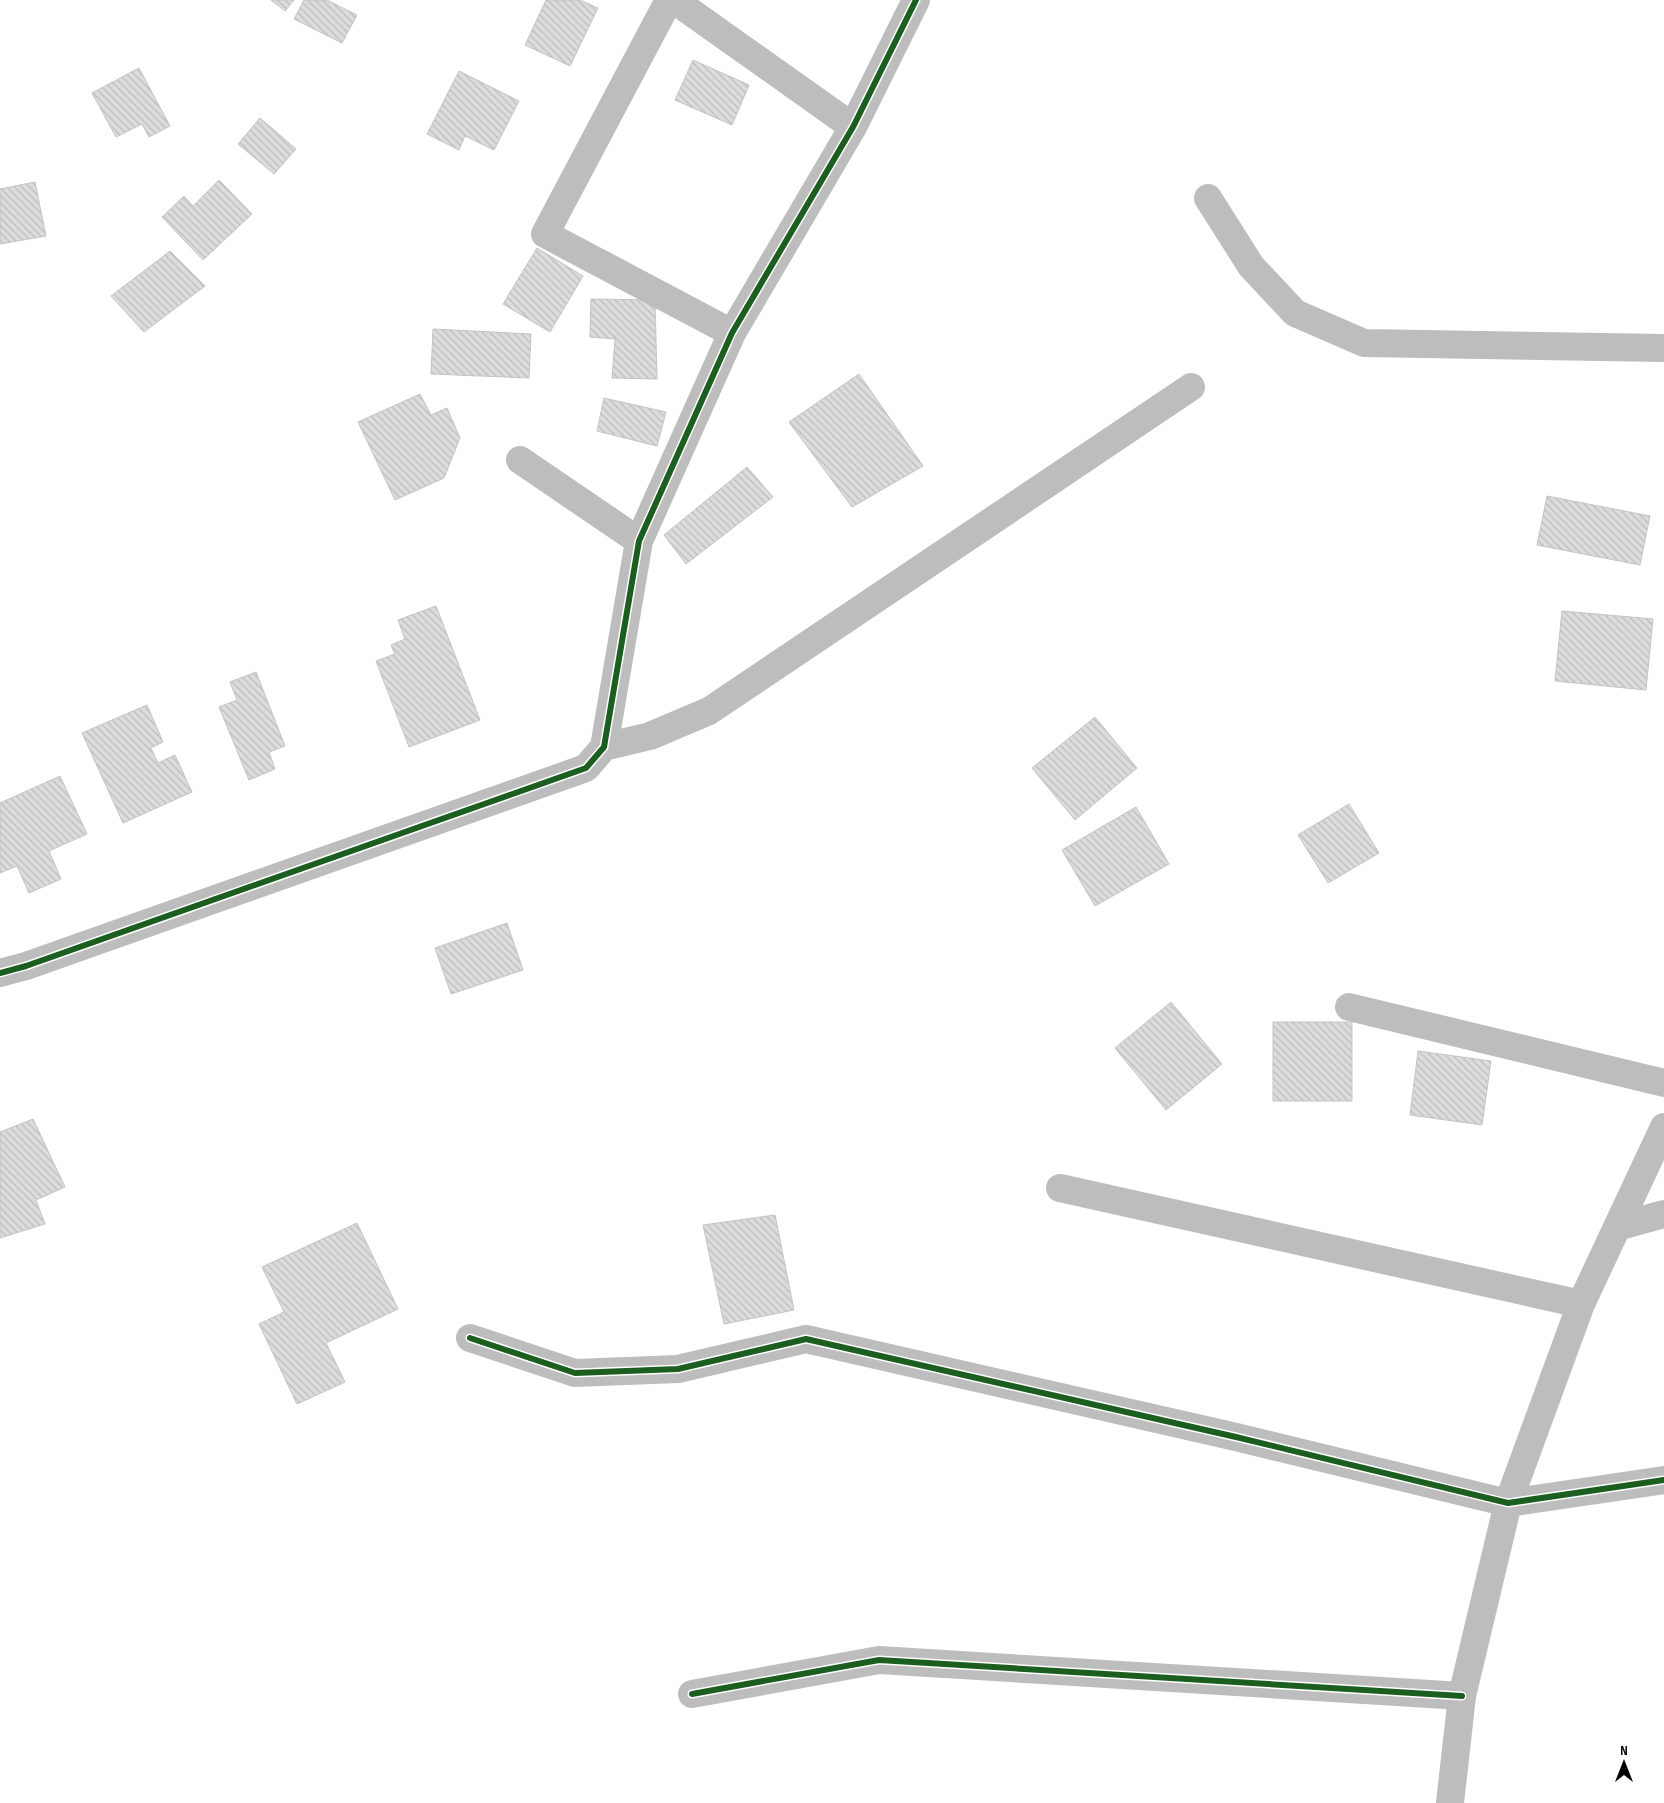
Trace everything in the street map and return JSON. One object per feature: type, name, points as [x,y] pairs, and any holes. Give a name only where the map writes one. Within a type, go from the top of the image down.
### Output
[{"type":"street","points":[[670,0],[545,234],[732,333]]},
{"type":"street","points":[[674,0],[853,127]]},
{"type":"street","points":[[0,973],[36,963],[586,768],[604,747],[639,542],[732,333],[853,127],[916,0]]},
{"type":"street","points":[[1208,198],[1251,266],[1295,313],[1364,343],[1664,348]]},
{"type":"street","points":[[604,747],[650,736],[709,711],[1191,387]]},
{"type":"street","points":[[520,460],[639,542]]},
{"type":"street","points":[[1349,1007],[1664,1083]]},
{"type":"street","points":[[1450,1803],[1462,1696],[1508,1504],[1581,1304],[1664,1127]]},
{"type":"street","points":[[1060,1188],[1581,1304]]},
{"type":"street","points":[[1617,1227],[1664,1214]]},
{"type":"street","points":[[470,1338],[575,1373],[678,1369],[806,1339],[1236,1437],[1508,1504],[1664,1480]]},
{"type":"street","points":[[692,1694],[879,1660],[1462,1696]]},
{"type":"building","points":[[271,0],[294,0],[285,11]]},
{"type":"building","points":[[304,0],[327,0],[357,15],[342,43],[294,19]]},
{"type":"building","points":[[546,0],[580,0],[598,8],[570,66],[525,45]]},
{"type":"building","points":[[693,60],[749,85],[732,125],[675,100]]},
{"type":"building","points":[[139,68],[170,126],[149,137],[142,124],[116,137],[92,93]]},
{"type":"building","points":[[459,71],[519,101],[494,150],[465,136],[459,150],[427,134]]},
{"type":"building","points":[[260,118],[296,149],[274,174],[238,144]]},
{"type":"building","points":[[219,180],[252,214],[203,260],[162,217],[184,196],[193,206]]},
{"type":"building","points":[[35,182],[46,236],[0,244],[0,189]]},
{"type":"building","points":[[537,248],[583,276],[550,332],[503,304]]},
{"type":"building","points":[[170,251],[205,286],[144,332],[111,296]]},
{"type":"building","points":[[591,299],[655,300],[657,379],[612,378],[615,339],[590,337]]},
{"type":"building","points":[[433,329],[531,334],[529,378],[431,374]]},
{"type":"building","points":[[859,374],[923,466],[852,507],[789,422]]},
{"type":"building","points":[[420,394],[431,415],[447,408],[460,438],[444,478],[395,500],[358,422]]},
{"type":"building","points":[[604,398],[666,412],[657,446],[597,431]]},
{"type":"building","points":[[747,467],[773,497],[686,564],[664,535]]},
{"type":"building","points":[[1547,496],[1650,516],[1640,565],[1537,545]]},
{"type":"building","points":[[436,606],[480,720],[409,747],[376,661],[395,654],[391,645],[405,639],[398,620]]},
{"type":"building","points":[[1562,611],[1653,619],[1646,690],[1555,681]]},
{"type":"building","points":[[256,672],[285,746],[269,752],[275,769],[249,780],[219,707],[237,700],[230,682]]},
{"type":"building","points":[[147,705],[163,742],[151,748],[158,763],[175,755],[192,792],[123,823],[82,733]]},
{"type":"building","points":[[1095,717],[1137,768],[1075,820],[1032,768]]},
{"type":"building","points":[[60,776],[87,834],[49,851],[61,879],[29,893],[17,866],[0,873],[0,803]]},
{"type":"building","points":[[1349,804],[1379,853],[1328,883],[1298,835]]},
{"type":"building","points":[[1136,807],[1169,864],[1095,906],[1062,850]]},
{"type":"building","points":[[507,923],[523,970],[451,994],[435,948]]},
{"type":"building","points":[[1171,1002],[1222,1064],[1166,1110],[1115,1048]]},
{"type":"building","points":[[1273,1022],[1352,1022],[1352,1101],[1273,1101]]},
{"type":"building","points":[[1418,1051],[1491,1061],[1482,1125],[1410,1115]]},
{"type":"building","points":[[33,1119],[65,1187],[36,1200],[45,1224],[0,1238],[0,1132]]},
{"type":"building","points":[[775,1215],[794,1310],[724,1324],[703,1225]]},
{"type":"building","points":[[357,1223],[398,1309],[326,1343],[345,1382],[297,1404],[259,1324],[284,1312],[262,1267]]},
{"type":"cycle path","points":[[0,973],[26,966],[586,768],[604,747],[639,541],[732,333],[853,127],[916,0]]},
{"type":"cycle path","points":[[470,1338],[575,1373],[678,1369],[806,1339],[1236,1437],[1508,1503],[1664,1480]]},
{"type":"cycle path","points":[[692,1694],[879,1660],[1462,1696]]}]
